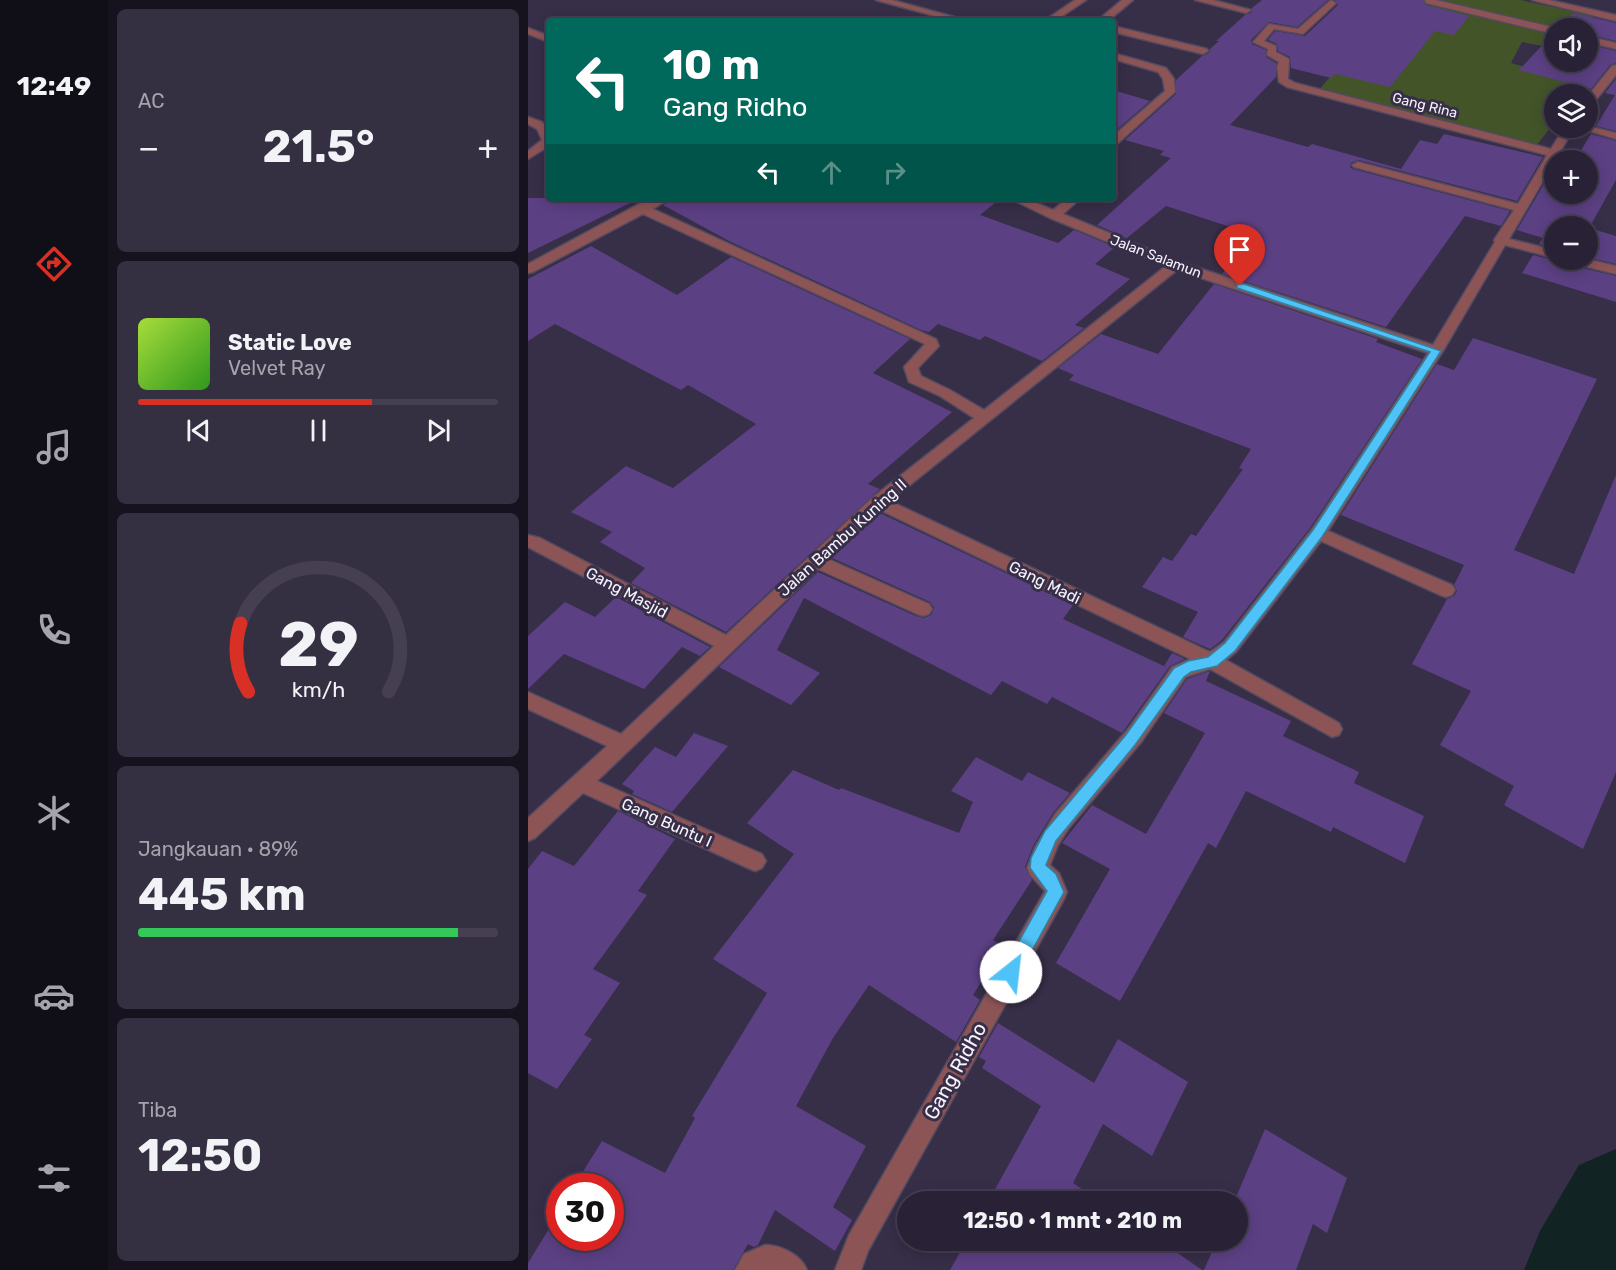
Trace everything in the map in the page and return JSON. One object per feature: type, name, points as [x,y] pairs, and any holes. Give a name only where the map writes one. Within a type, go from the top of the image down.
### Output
[{"type":"street","points":[[881,0],[953,18]]},
{"type":"street","points":[[919,9],[934,0]]},
{"type":"street","points":[[1054,18],[1081,0]]},
{"type":"street","points":[[1106,18],[1128,0]]},
{"type":"street","points":[[1200,0],[1246,10]]},
{"type":"street","name":"Gang Rina","points":[[1314,0],[1331,3],[1300,32],[1272,26],[1258,42],[1272,46],[1270,53],[1285,61],[1282,66],[1283,80],[1291,86],[1544,151]]},
{"type":"street","points":[[1537,0],[1616,18]]},
{"type":"street","points":[[1428,1],[1544,29]]},
{"type":"street","points":[[1116,30],[1203,51]]},
{"type":"street","points":[[528,31],[544,37]]},
{"type":"street","points":[[528,40],[544,37]]},
{"type":"street","points":[[1598,42],[1616,46]]},
{"type":"street","points":[[1116,57],[1162,70],[1167,74],[1170,82],[1170,92],[1116,139]]},
{"type":"street","points":[[1598,93],[1612,78],[1616,68]]},
{"type":"street","points":[[528,120],[536,122],[546,132]]},
{"type":"street","points":[[1598,132],[1616,136]]},
{"type":"street","points":[[528,156],[546,142]]},
{"type":"street","points":[[1358,165],[1521,208]]},
{"type":"street","points":[[1212,662],[1230,647],[1318,533],[1436,351],[1544,167]]},
{"type":"street","points":[[528,269],[657,201]]},
{"type":"street","name":"Jalan Salamun","points":[[1022,201],[1175,265],[1436,351]]},
{"type":"street","points":[[1054,214],[1072,201]]},
{"type":"street","points":[[641,208],[931,342],[932,346],[929,351],[911,367],[914,379],[945,393],[984,417]]},
{"type":"street","points":[[1500,240],[1544,251]]},
{"type":"street","name":"Jalan Bambu Kuning II","points":[[528,831],[878,502],[1175,265]]},
{"type":"street","points":[[1598,266],[1616,270]]},
{"type":"street","name":"Gang Madi","points":[[878,502],[1212,662],[1332,729]]},
{"type":"street","points":[[1318,533],[1446,590]]},
{"type":"street","name":"Gang Masjid","points":[[528,541],[534,542],[726,644]]},
{"type":"street","points":[[816,561],[923,609]]},
{"type":"street","name":"Gang Ridho","points":[[848,1270],[858,1244],[1056,892],[1051,880],[1038,868],[1039,858],[1050,836],[1130,741],[1179,672],[1188,667],[1212,662]]},
{"type":"street","points":[[528,700],[623,744]]},
{"type":"street","name":"Gang Buntu I","points":[[579,782],[755,861]]},
{"type":"street","points":[[748,1270],[756,1260],[766,1257],[780,1261],[794,1270]]},
{"type":"green space","points":[[1395,0],[1521,0],[1594,16],[1592,18],[1544,18],[1544,46],[1522,42],[1511,63],[1586,84],[1544,84],[1544,136],[1536,146],[1318,91]]},
{"type":"building","points":[[1262,0],[1328,0],[1297,27],[1269,22],[1251,40],[1252,44],[1266,50],[1266,57],[1276,63],[1276,77],[1230,125],[1308,147],[1312,144],[1401,169],[1420,140],[1437,144],[1444,134],[1543,157],[1517,201],[1359,160],[1351,163],[1350,167],[1353,169],[1510,211],[1501,226],[1465,216],[1386,327],[1222,274],[1234,259],[1227,257],[1249,233],[1166,206],[1127,238],[1097,225],[1171,158],[1160,155],[1164,151],[1125,140],[1176,94],[1176,80],[1202,56],[1209,53],[1219,41],[1216,41],[1245,15],[1252,12],[1252,8]]},
{"type":"building","points":[[1335,0],[1423,0],[1425,5],[1469,16],[1454,35],[1435,31],[1390,87],[1335,74],[1331,78],[1291,68],[1290,57],[1278,51],[1277,44],[1268,40],[1275,31],[1305,36],[1338,5]]},
{"type":"building","points":[[1574,13],[1595,18],[1569,18]]},
{"type":"building","points":[[1598,19],[1616,23],[1616,41],[1598,37]]},
{"type":"building","points":[[1544,43],[1544,72],[1598,72],[1598,47],[1616,51],[1616,63],[1610,65],[1595,84],[1572,84],[1519,70]]},
{"type":"building","points":[[1616,79],[1616,131],[1598,126],[1615,95],[1605,93]]},
{"type":"building","points":[[1116,91],[1150,101],[1116,130]]},
{"type":"building","points":[[1598,136],[1616,141],[1616,180],[1596,216],[1544,216],[1544,245],[1539,244],[1543,238],[1517,230],[1544,184],[1544,204],[1598,204],[1598,150],[1581,150],[1589,138],[1598,138]]},
{"type":"building","points":[[528,198],[546,198],[546,201],[634,201],[528,253]]},
{"type":"building","points":[[668,201],[997,201],[980,215],[1058,243],[1074,230],[1115,247],[1095,264],[1130,279],[1075,325],[1084,328],[1042,361],[985,336],[980,340],[938,324],[929,332],[921,330],[731,242],[663,205]]},
{"type":"building","points":[[1598,231],[1616,236],[1616,264],[1598,260]]},
{"type":"building","points":[[591,246],[677,295],[731,257],[910,339],[873,373],[952,412],[868,484],[880,489],[726,632],[631,583],[645,568],[600,542],[612,532],[571,512],[626,466],[673,488],[756,424],[688,385],[681,390],[555,324],[528,341],[528,279]]},
{"type":"building","points":[[1533,255],[1544,258],[1544,270],[1591,270],[1616,276],[1616,302],[1522,273]]},
{"type":"building","points":[[1214,284],[1378,339],[1376,342],[1422,359],[1310,528],[1222,640],[1210,649],[1183,637],[1198,612],[1142,587],[1163,557],[1172,561],[1191,534],[1196,536],[1243,469],[1239,468],[1251,449],[1069,380],[1074,375],[1058,368],[1101,334],[1158,354]]},
{"type":"building","points":[[1473,338],[1597,379],[1514,550],[1574,574],[1616,475],[1616,772],[1583,849],[1504,805],[1514,786],[1440,745],[1471,691],[1412,664],[1447,599],[1454,596],[1457,591],[1454,585],[1464,565],[1341,515],[1437,364],[1454,370]]},
{"type":"building","points":[[880,513],[1073,605],[1063,619],[1164,666],[1172,653],[1185,659],[1170,666],[1122,733],[1052,697],[1047,704],[1002,681],[991,695],[804,598],[777,650],[820,673],[791,705],[719,667],[818,572],[916,616],[924,618],[931,615],[934,608],[930,602],[832,558]]},
{"type":"building","points":[[616,597],[710,647],[700,656],[682,647],[644,689],[564,654],[528,689],[528,636],[565,602],[595,617]]},
{"type":"building","points":[[1210,671],[1206,681],[1291,721],[1283,736],[1359,772],[1354,783],[1424,816],[1405,863],[1333,827],[1331,832],[1246,791],[1216,848],[1208,843],[1120,1001],[1056,963],[1110,869],[1062,843],[1092,805],[1146,834],[1205,733],[1164,713],[1187,679]]},
{"type":"building","points":[[694,733],[728,746],[672,812],[632,794],[634,791],[622,784],[655,747],[676,757]]},
{"type":"building","points":[[976,757],[1022,781],[1028,772],[1070,793],[1053,813],[1033,846],[1025,867],[1032,880],[993,940],[1004,946],[973,995],[980,1000],[956,1042],[869,985],[833,1038],[796,1106],[866,1146],[833,1207],[852,1220],[835,1251],[775,1210],[758,1245],[754,1247],[748,1244],[733,1270],[528,1270],[528,1263],[546,1234],[546,1251],[624,1251],[624,1173],[582,1173],[602,1141],[665,1173],[695,1118],[692,1116],[767,993],[713,959],[794,854],[747,823],[793,770],[839,790],[841,788],[959,833],[973,802],[951,791]]},
{"type":"building","points":[[618,811],[675,839],[638,891],[647,895],[593,969],[620,983],[584,1035],[592,1039],[557,1089],[528,1073],[528,869],[542,851],[574,866]]},
{"type":"building","points":[[998,1023],[1094,1083],[1118,1039],[1188,1082],[1152,1156],[1103,1124],[1073,1183],[1085,1191],[994,1191],[1041,1106],[982,1068],[986,1061],[979,1057]]},
{"type":"building","points":[[1265,1129],[1347,1178],[1327,1233],[1313,1224],[1296,1270],[1204,1270],[1212,1251],[1248,1251],[1248,1191],[1239,1191]]},
{"type":"building","points":[[961,1251],[1175,1251],[1202,1270],[950,1270]]},
{"type":"waterway","points":[[1579,1270],[1616,1202]]},
{"type":"route","points":[[1011,972],[1056,892],[1051,880],[1038,868],[1039,858],[1050,836],[1130,741],[1179,672],[1188,667],[1212,662],[1230,647],[1318,533],[1436,351],[1240,286]]}]
